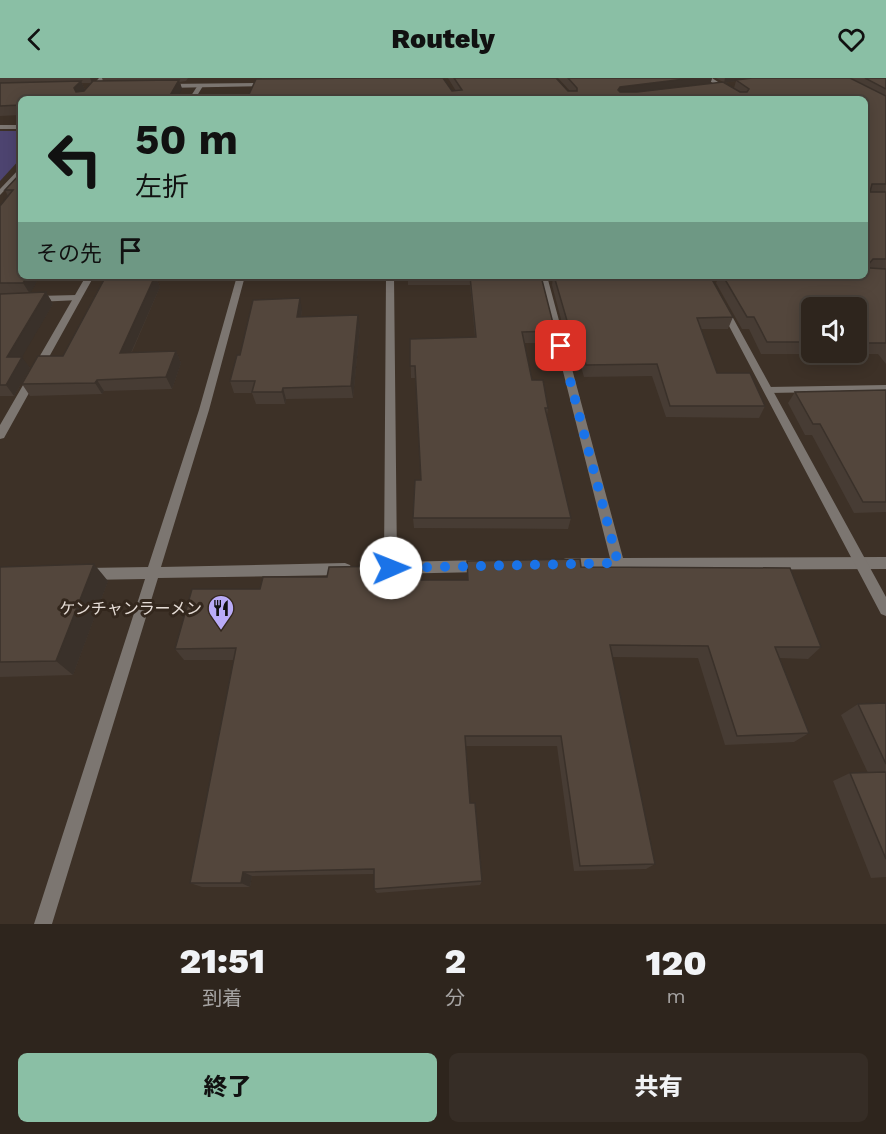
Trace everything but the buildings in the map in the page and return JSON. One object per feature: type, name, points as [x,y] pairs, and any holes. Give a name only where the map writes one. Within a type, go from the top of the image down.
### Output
[{"type":"street","points":[[86,96],[102,78]]},
{"type":"street","points":[[708,78],[736,96]]},
{"type":"street","points":[[153,86],[270,85]]},
{"type":"street","points":[[711,88],[732,85]]},
{"type":"street","points":[[194,96],[200,86]]},
{"type":"street","points":[[82,87],[106,87]]},
{"type":"street","points":[[0,127],[18,127]]},
{"type":"street","points":[[0,193],[18,172]]},
{"type":"street","points":[[0,435],[88,279]]},
{"type":"street","points":[[43,924],[204,410],[240,279]]},
{"type":"street","points":[[390,279],[391,568]]},
{"type":"street","points":[[548,279],[618,563]]},
{"type":"street","points":[[688,279],[711,285],[733,279]]},
{"type":"street","points":[[711,285],[886,610]]},
{"type":"street","points":[[22,300],[77,298]]},
{"type":"street","points":[[768,390],[886,388]]},
{"type":"street","points":[[0,415],[12,414]]},
{"type":"street","points":[[546,565],[886,562]]},
{"type":"street","points":[[70,574],[499,566]]},
{"type":"shaded area","points":[[0,131],[18,131],[18,161],[0,181]]},
{"type":"place","name":"ケンチャンラーメン","points":[[221,631]]},
{"type":"route","points":[[391,568],[618,563],[561,346]]}]
